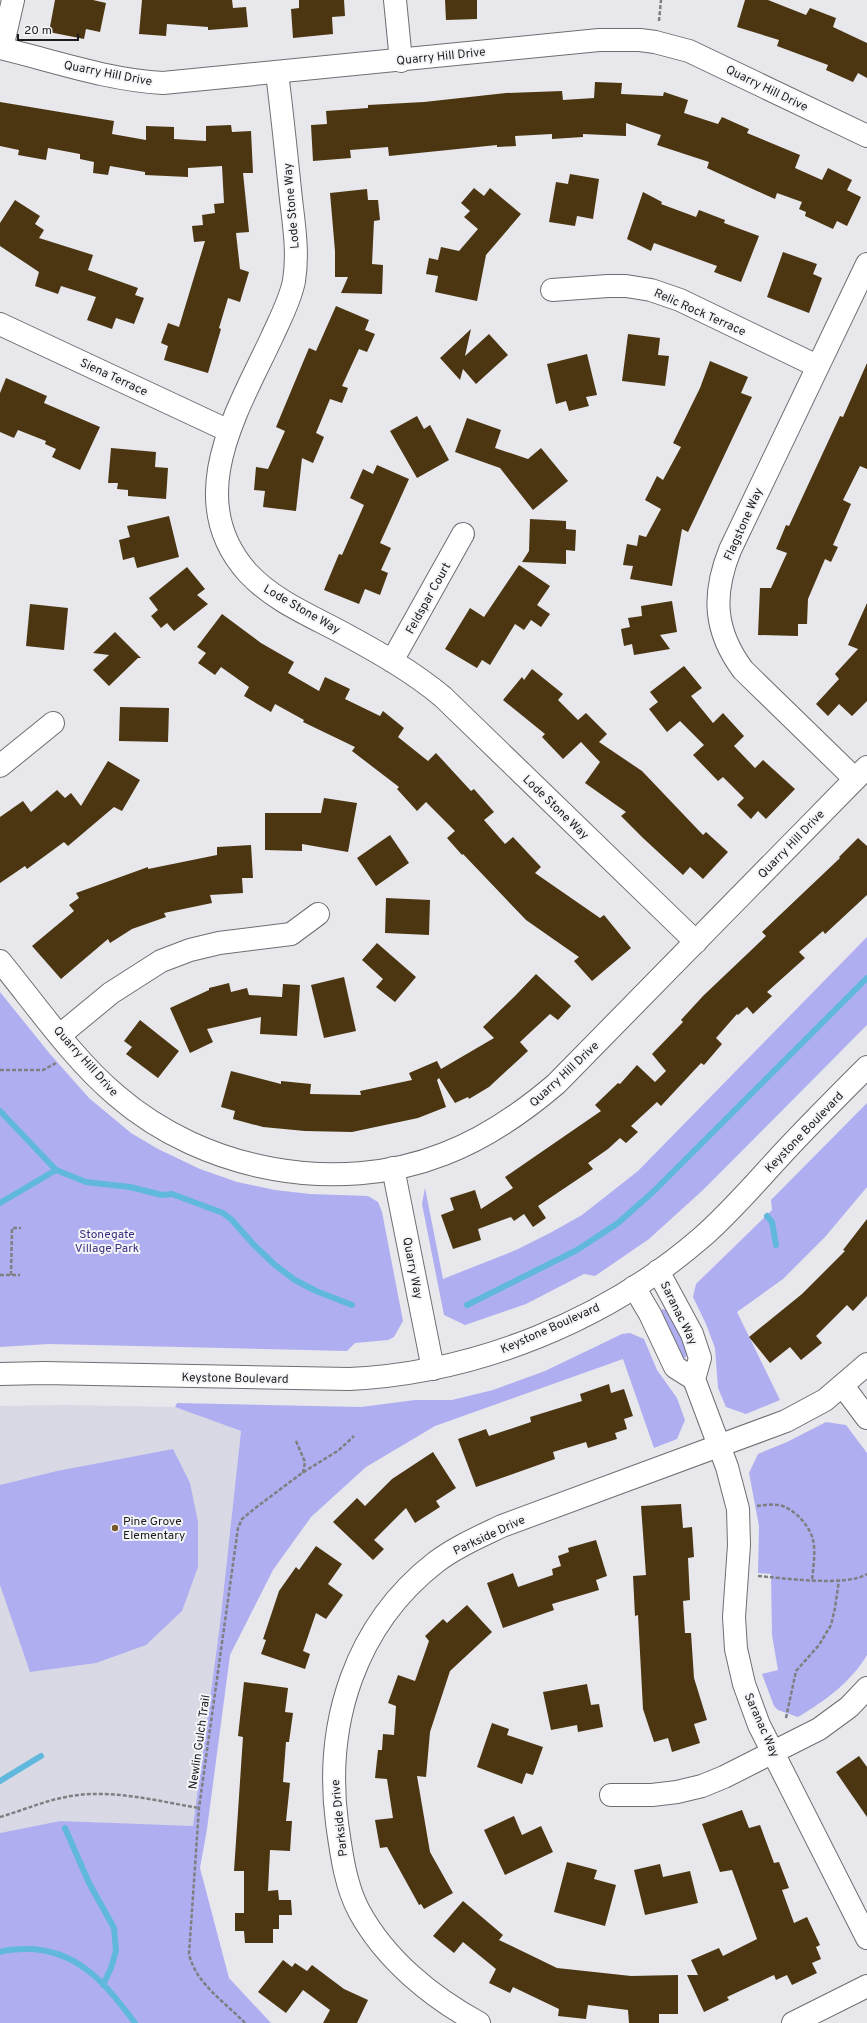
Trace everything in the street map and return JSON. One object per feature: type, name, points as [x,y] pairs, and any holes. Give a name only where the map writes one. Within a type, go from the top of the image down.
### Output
[{"type":"street","points":[[1,48],[13,0]]},
{"type":"street","points":[[395,0],[401,61]]},
{"type":"street","name":"Quarry Hill Drive","points":[[1,48],[96,73],[150,82],[174,82],[401,61],[599,40],[640,40],[655,42],[706,58],[867,136]]},
{"type":"street","name":"Lode Stone Way","points":[[277,73],[296,241],[294,280],[285,309],[229,431],[218,464],[216,496],[223,529],[236,558],[247,572],[279,598],[392,661],[422,680],[443,697],[696,942]]},
{"type":"street","name":"Flagstone Way","points":[[861,773],[743,670],[725,640],[718,608],[720,580],[730,550],[867,264]]},
{"type":"street","name":"Relic Rock Terrace","points":[[552,290],[614,286],[651,290],[680,300],[817,366]]},
{"type":"street","name":"Siena Terrace","points":[[0,324],[229,431]]},
{"type":"street","name":"Feldspar Court","points":[[392,661],[463,534]]},
{"type":"street","points":[[0,766],[53,723]]},
{"type":"street","name":"Quarry Hill Drive","points":[[0,961],[92,1072],[118,1097],[158,1126],[195,1145],[252,1165],[289,1171],[342,1173],[373,1172],[394,1168],[442,1155],[460,1148],[496,1129],[523,1112],[556,1084],[861,773]]},
{"type":"street","points":[[60,1035],[111,992],[161,961],[190,950],[219,943],[291,934],[318,914]]},
{"type":"street","name":"Keystone Boulevard","points":[[0,1374],[44,1373],[321,1379],[377,1378],[465,1362],[525,1342],[592,1310],[634,1287],[684,1252],[728,1213],[806,1129],[867,1067]]},
{"type":"street","name":"Quarry Way","points":[[394,1168],[433,1369]]},
{"type":"street","name":"Saranac Way","points":[[658,1271],[692,1334],[700,1358],[694,1379],[719,1446],[738,1509],[740,1545],[734,1617],[736,1649],[750,1703],[867,1938]]},
{"type":"street","points":[[634,1287],[650,1314],[675,1367],[694,1379]]},
{"type":"street","name":"Parkside Drive","points":[[479,2023],[452,2007],[422,1985],[393,1956],[368,1926],[358,1909],[349,1886],[339,1837],[334,1777],[336,1737],[339,1716],[350,1680],[367,1644],[392,1607],[420,1577],[452,1551],[502,1526],[786,1421],[825,1400],[867,1364]]},
{"type":"street","points":[[843,1386],[867,1418]]},
{"type":"street","points":[[611,1795],[652,1795],[702,1786],[774,1753],[836,1718],[867,1688]]},
{"type":"street","points":[[793,2023],[867,1986]]},
{"type":"path","points":[[659,26],[661,0]]},
{"type":"path","points":[[0,1070],[43,1070],[58,1062]]},
{"type":"path","points":[[11,1275],[12,1228],[21,1228]]},
{"type":"path","points":[[0,1275],[20,1275]]},
{"type":"path","name":"Newlin Gulch Trail","points":[[245,2023],[209,1989],[192,1966],[189,1954],[199,1808],[238,1528],[242,1519],[302,1473],[339,1450],[354,1436]]},
{"type":"path","points":[[296,1441],[305,1462],[302,1473]]},
{"type":"path","points":[[754,1506],[772,1505],[785,1507],[798,1517],[809,1529],[814,1542],[812,1581]]},
{"type":"path","points":[[755,1575],[812,1581],[853,1580],[867,1574]]},
{"type":"path","points":[[786,1718],[796,1671],[819,1645],[831,1625],[839,1580]]},
{"type":"path","points":[[0,1818],[49,1801],[94,1794],[116,1794],[199,1808]]},
{"type":"shaded area","name":"Pine Grove Elementary","points":[[68,1405],[175,1407],[241,1431],[220,1624],[193,1827],[60,1821],[0,1833],[0,1406]]},
{"type":"green space","points":[[867,937],[867,1025],[703,1190],[649,1239],[595,1276],[584,1274],[526,1304],[465,1325],[444,1315],[422,1204],[425,1188],[443,1279],[516,1250],[582,1215],[638,1171]]},
{"type":"green space","name":"Stonegate Village Park","points":[[0,992],[50,1054],[89,1098],[131,1133],[158,1149],[200,1169],[237,1182],[275,1190],[310,1194],[368,1196],[378,1202],[382,1212],[403,1321],[394,1337],[388,1340],[355,1343],[347,1351],[49,1344],[0,1347]]},
{"type":"green space","points":[[867,1103],[867,1187],[825,1237],[783,1279],[737,1312],[780,1400],[746,1414],[726,1407],[718,1388],[715,1348],[706,1324],[693,1297],[696,1284],[772,1210],[771,1200]]},
{"type":"green space","points":[[663,1309],[671,1315],[678,1328],[688,1353],[685,1358],[682,1358],[659,1312]]},
{"type":"green space","points":[[630,1333],[644,1339],[657,1370],[677,1398],[685,1420],[677,1439],[654,1448],[623,1359],[435,1426],[366,1467],[311,1517],[273,1570],[230,1655],[207,1829],[200,1868],[229,1978],[271,2023],[0,2023],[0,1833],[60,1821],[193,1826],[220,1624],[241,1431],[175,1407],[177,1403],[361,1407],[415,1400],[452,1400],[493,1390],[545,1371],[622,1334]]},
{"type":"green space","points":[[826,1422],[846,1425],[867,1453],[867,1655],[861,1665],[837,1690],[798,1717],[778,1710],[774,1706],[762,1674],[778,1670],[772,1635],[771,1574],[758,1573],[759,1526],[749,1473],[758,1454],[787,1442]]},
{"type":"green space","points":[[173,1449],[190,1483],[198,1522],[198,1567],[182,1611],[146,1645],[96,1663],[30,1672],[0,1585],[0,1485],[57,1471]]},
{"type":"building","points":[[55,0],[93,0],[106,3],[100,32],[86,29],[84,39],[49,32]]},
{"type":"building","points":[[142,0],[232,0],[233,8],[246,7],[248,27],[208,30],[208,27],[167,24],[166,36],[139,34]]},
{"type":"building","points":[[299,0],[344,0],[345,16],[332,17],[333,34],[293,38],[291,9],[299,8]]},
{"type":"building","points":[[445,0],[477,0],[477,19],[446,20]]},
{"type":"building","points":[[745,0],[768,0],[806,15],[810,8],[836,18],[833,27],[867,43],[867,78],[858,73],[853,82],[826,70],[828,65],[777,46],[779,40],[737,27]]},
{"type":"building","points":[[595,82],[622,83],[621,94],[663,96],[664,92],[688,100],[684,113],[718,124],[722,117],[749,129],[747,133],[800,155],[795,168],[822,180],[828,168],[852,180],[847,190],[861,197],[847,226],[837,221],[833,229],[805,216],[806,212],[799,209],[802,202],[777,193],[775,199],[757,191],[707,168],[709,162],[657,145],[661,135],[626,123],[626,136],[583,134],[583,137],[552,139],[552,134],[515,136],[516,146],[497,147],[497,145],[389,156],[388,147],[350,150],[351,158],[313,161],[311,125],[327,124],[326,111],[368,108],[368,105],[424,102],[506,93],[562,91],[563,100],[594,98]]},
{"type":"building","points":[[0,102],[114,121],[112,134],[146,140],[146,126],[174,127],[174,139],[206,141],[206,126],[231,125],[232,132],[251,131],[253,173],[243,173],[249,232],[236,233],[240,269],[249,272],[240,302],[228,298],[219,328],[221,329],[208,373],[164,360],[168,346],[161,343],[168,323],[179,327],[205,241],[194,242],[192,226],[203,225],[202,215],[215,213],[214,204],[224,203],[222,166],[188,168],[188,177],[145,175],[145,172],[110,166],[108,175],[93,173],[94,162],[80,159],[80,154],[48,148],[46,160],[18,155],[19,150],[0,146]]},
{"type":"building","points":[[570,174],[599,179],[593,219],[577,216],[575,226],[549,222],[556,182],[568,184]]},
{"type":"building","points":[[474,188],[484,196],[490,188],[521,214],[486,255],[477,301],[435,292],[438,276],[426,274],[429,258],[438,260],[441,247],[459,251],[478,229],[464,217],[470,211],[461,203]]},
{"type":"building","points":[[367,189],[368,200],[378,200],[380,220],[374,221],[372,264],[383,265],[382,294],[341,293],[348,277],[335,277],[335,251],[330,193]]},
{"type":"building","points":[[643,192],[662,202],[661,204],[696,217],[699,210],[725,220],[724,223],[759,236],[741,282],[714,272],[717,266],[654,243],[651,251],[627,239]]},
{"type":"building","points":[[15,200],[40,216],[35,224],[44,230],[39,238],[93,255],[88,270],[138,288],[135,295],[144,298],[134,324],[116,318],[112,329],[87,320],[96,297],[61,286],[58,294],[35,286],[39,272],[0,246],[0,223]]},
{"type":"building","points":[[783,252],[817,264],[813,274],[822,278],[809,313],[767,297]]},
{"type":"building","points":[[336,306],[369,320],[365,330],[375,334],[367,352],[359,349],[342,386],[348,388],[342,403],[330,399],[316,433],[324,437],[313,463],[302,458],[296,511],[263,507],[265,491],[254,490],[256,467],[268,469],[285,431],[276,427],[309,348],[316,351]]},
{"type":"building","points":[[471,329],[465,356],[489,334],[508,355],[476,384],[463,369],[460,380],[440,358]]},
{"type":"building","points":[[628,334],[660,338],[658,355],[669,356],[665,386],[622,381]]},
{"type":"building","points":[[587,354],[597,395],[586,397],[589,406],[569,411],[566,401],[556,404],[547,364]]},
{"type":"building","points":[[710,361],[748,377],[741,393],[752,397],[688,532],[682,529],[672,586],[630,579],[633,566],[623,565],[627,544],[637,546],[639,535],[646,537],[661,509],[645,500],[657,476],[663,480],[681,447],[673,443],[700,388]]},
{"type":"building","points":[[867,363],[867,469],[860,466],[843,500],[851,504],[833,545],[838,547],[831,562],[825,559],[808,599],[807,624],[798,624],[798,636],[758,635],[760,588],[771,588],[787,553],[776,549],[786,525],[789,526],[840,416],[843,417]]},
{"type":"building","points":[[6,378],[47,396],[44,403],[100,427],[80,470],[52,457],[56,449],[45,444],[46,441],[18,430],[14,438],[0,432],[0,393]]},
{"type":"building","points":[[417,416],[424,429],[430,425],[449,460],[417,478],[390,431]]},
{"type":"building","points":[[467,418],[501,430],[495,448],[528,459],[541,448],[568,481],[533,510],[500,468],[455,452]]},
{"type":"building","points":[[111,448],[156,452],[155,467],[168,468],[166,499],[128,496],[128,490],[117,489],[118,483],[108,483]]},
{"type":"building","points":[[377,465],[409,479],[380,543],[391,548],[381,570],[388,573],[380,595],[365,589],[359,604],[324,590],[339,554],[342,555],[364,505],[350,498],[363,469],[373,474]]},
{"type":"building","points":[[169,516],[179,557],[137,568],[134,557],[123,560],[119,540],[130,537],[127,526]]},
{"type":"building","points":[[530,519],[566,521],[566,529],[576,530],[575,551],[566,550],[566,564],[522,562],[529,551]]},
{"type":"building","points":[[519,565],[550,586],[537,605],[550,614],[541,627],[531,620],[524,630],[515,624],[490,665],[482,660],[477,668],[445,649],[470,608],[484,617]]},
{"type":"building","points":[[187,567],[205,589],[197,595],[208,604],[174,631],[167,623],[161,628],[151,616],[158,610],[149,598]]},
{"type":"building","points":[[672,601],[677,632],[660,635],[670,649],[634,655],[632,644],[624,646],[621,629],[630,627],[628,618],[642,616],[641,606]]},
{"type":"building","points":[[867,603],[867,701],[852,716],[839,704],[828,716],[816,704],[839,679],[835,674],[858,649],[848,645]]},
{"type":"building","points":[[30,604],[68,608],[64,650],[26,646]]},
{"type":"building","points":[[222,614],[261,643],[294,662],[288,673],[319,691],[325,677],[350,689],[345,699],[380,716],[383,711],[404,728],[398,737],[428,761],[436,753],[471,791],[474,789],[494,812],[484,820],[505,844],[513,837],[541,867],[535,873],[600,918],[604,915],[631,948],[592,981],[574,961],[579,957],[526,920],[463,854],[462,855],[447,838],[455,831],[426,802],[417,811],[397,789],[399,787],[352,751],[355,747],[303,722],[304,720],[275,704],[271,712],[244,696],[249,687],[221,667],[215,675],[198,663],[206,653],[197,647]]},
{"type":"building","points":[[115,632],[141,658],[138,658],[109,686],[93,670],[109,655],[93,653]]},
{"type":"building","points":[[684,666],[702,688],[691,696],[713,723],[723,713],[744,736],[734,746],[755,768],[763,760],[795,789],[766,819],[758,811],[751,819],[737,805],[744,798],[723,777],[718,781],[693,755],[704,745],[680,721],[667,732],[649,709],[658,702],[650,692]]},
{"type":"building","points":[[532,669],[563,694],[558,700],[578,720],[586,713],[607,734],[599,742],[642,771],[703,835],[706,832],[728,852],[703,879],[690,867],[683,875],[621,816],[626,812],[585,783],[600,762],[581,742],[563,759],[542,737],[545,734],[503,700],[522,677],[524,680]]},
{"type":"building","points":[[120,707],[169,708],[168,742],[119,741]]},
{"type":"building","points":[[108,761],[140,780],[122,811],[114,807],[68,846],[64,842],[27,869],[25,866],[0,883],[0,817],[23,801],[31,812],[57,790],[65,798],[71,793],[81,806]]},
{"type":"building","points":[[324,798],[357,803],[348,852],[302,844],[302,851],[265,850],[265,813],[321,813]]},
{"type":"building","points":[[390,835],[409,863],[376,886],[357,858]]},
{"type":"building","points":[[858,838],[867,846],[867,895],[825,934],[823,931],[799,952],[805,958],[767,992],[772,996],[753,1014],[747,1007],[738,1015],[737,1014],[716,1038],[722,1044],[704,1065],[701,1063],[661,1106],[657,1102],[631,1126],[638,1132],[626,1143],[620,1138],[608,1149],[588,1163],[593,1169],[538,1206],[546,1218],[533,1227],[524,1214],[514,1221],[511,1217],[478,1229],[481,1240],[453,1249],[441,1215],[454,1210],[450,1198],[475,1190],[481,1209],[513,1188],[505,1177],[601,1111],[595,1105],[618,1083],[620,1084],[637,1065],[655,1082],[666,1071],[652,1054],[683,1022],[681,1020],[703,996],[766,936],[762,932],[840,858],[839,857]]},
{"type":"building","points":[[251,845],[253,878],[242,878],[243,893],[210,895],[212,903],[164,913],[166,917],[132,929],[110,943],[108,939],[61,979],[32,946],[74,911],[69,905],[79,898],[76,893],[148,867],[148,869],[217,855],[217,847]]},
{"type":"building","points":[[386,898],[430,900],[429,935],[385,933]]},
{"type":"building","points":[[377,943],[416,977],[395,1002],[376,987],[383,979],[362,960]]},
{"type":"building","points":[[536,974],[571,1006],[558,1020],[550,1014],[520,1042],[528,1051],[489,1087],[469,1099],[468,1097],[455,1103],[439,1078],[437,1080],[446,1107],[418,1118],[352,1132],[305,1131],[263,1127],[233,1119],[235,1111],[221,1107],[231,1071],[281,1084],[281,1081],[311,1084],[310,1094],[361,1095],[360,1091],[412,1080],[409,1073],[437,1061],[441,1069],[494,1038],[483,1027]]},
{"type":"building","points":[[344,977],[356,1031],[324,1038],[311,985]]},
{"type":"building","points":[[229,983],[231,992],[247,988],[249,995],[282,997],[283,984],[300,985],[297,1036],[260,1034],[261,1017],[207,1029],[213,1042],[190,1053],[170,1008],[209,990],[209,988]]},
{"type":"building","points":[[140,1020],[179,1051],[158,1078],[126,1054],[132,1047],[124,1041]]},
{"type":"building","points":[[867,1219],[867,1296],[853,1311],[847,1305],[816,1336],[822,1343],[801,1360],[790,1347],[770,1363],[749,1337],[802,1294],[845,1251],[843,1250]]},
{"type":"building","points":[[609,1384],[611,1393],[624,1389],[633,1416],[624,1419],[627,1429],[615,1433],[617,1439],[588,1448],[586,1442],[553,1452],[555,1459],[476,1487],[458,1439],[486,1429],[489,1436],[531,1422],[530,1417],[582,1401],[580,1394]]},
{"type":"building","points":[[433,1452],[456,1488],[436,1501],[440,1507],[415,1523],[406,1508],[374,1540],[384,1549],[373,1560],[333,1522],[357,1498],[365,1506],[392,1479]]},
{"type":"building","points":[[681,1504],[683,1528],[692,1527],[694,1557],[688,1558],[690,1600],[683,1601],[685,1633],[691,1633],[694,1678],[707,1720],[694,1724],[700,1743],[672,1752],[668,1738],[654,1742],[643,1709],[638,1615],[635,1616],[633,1576],[646,1575],[641,1506]]},
{"type":"building","points":[[596,1540],[607,1576],[596,1580],[599,1590],[552,1604],[554,1610],[503,1628],[487,1583],[513,1573],[518,1587],[553,1575],[552,1569],[561,1566],[558,1556],[569,1552],[568,1548]]},
{"type":"building","points":[[316,1546],[342,1564],[328,1584],[343,1595],[326,1619],[316,1613],[303,1651],[310,1654],[305,1669],[261,1654],[266,1640],[263,1639],[279,1591],[296,1567],[299,1570]]},
{"type":"building","points":[[467,1605],[492,1632],[450,1671],[430,1732],[426,1777],[417,1776],[430,1852],[453,1893],[424,1909],[421,1904],[419,1905],[387,1847],[380,1848],[375,1820],[393,1818],[387,1779],[375,1778],[378,1750],[382,1750],[383,1734],[394,1735],[396,1706],[388,1703],[398,1675],[415,1681],[429,1641],[425,1636],[443,1619],[447,1623]]},
{"type":"building","points":[[244,1682],[288,1688],[285,1712],[293,1713],[289,1742],[286,1742],[283,1782],[290,1783],[286,1821],[292,1821],[290,1851],[270,1850],[268,1891],[278,1890],[279,1900],[291,1900],[292,1915],[279,1915],[279,1929],[273,1929],[273,1943],[245,1943],[244,1931],[235,1931],[235,1913],[244,1913],[244,1871],[234,1871],[243,1737],[238,1736]]},
{"type":"building","points":[[587,1684],[591,1705],[599,1704],[603,1727],[578,1732],[577,1725],[551,1730],[543,1692]]},
{"type":"building","points":[[492,1723],[509,1729],[507,1735],[543,1747],[533,1775],[526,1773],[522,1784],[477,1767]]},
{"type":"building","points":[[859,1756],[867,1767],[867,1817],[836,1772]]},
{"type":"building","points":[[742,1810],[749,1828],[760,1825],[774,1863],[779,1862],[789,1888],[782,1890],[794,1923],[807,1917],[820,1945],[816,1947],[821,1959],[812,1963],[817,1973],[792,1985],[787,1975],[776,1980],[774,1975],[727,1997],[729,2000],[704,2012],[687,1975],[698,1975],[691,1960],[719,1948],[723,1956],[757,1939],[732,1870],[720,1872],[702,1824]]},
{"type":"building","points":[[514,1816],[522,1835],[541,1826],[553,1852],[505,1875],[484,1830]]},
{"type":"building","points":[[567,1862],[597,1870],[594,1879],[616,1885],[605,1926],[554,1912]]},
{"type":"building","points":[[660,1864],[663,1877],[690,1871],[698,1903],[645,1915],[634,1870]]},
{"type":"building","points":[[463,1901],[503,1935],[499,1940],[557,1968],[631,1976],[678,1975],[678,2014],[659,2014],[659,2023],[629,2023],[628,2010],[588,2005],[586,2019],[558,2016],[559,2009],[513,1987],[510,1993],[489,1983],[496,1969],[463,1942],[454,1953],[433,1936]]},
{"type":"building","points":[[283,1960],[292,1967],[295,1963],[307,1971],[312,1965],[344,1989],[368,2000],[357,2023],[323,2023],[330,2010],[303,1990],[286,2013],[258,1992]]},
{"type":"waterway","points":[[467,1305],[577,1250],[618,1223],[654,1191],[867,978]]},
{"type":"waterway","points":[[0,1111],[56,1170],[86,1182],[130,1187],[162,1195],[172,1194],[223,1213],[232,1220],[254,1245],[275,1265],[295,1280],[316,1291],[352,1305]]},
{"type":"waterway","points":[[0,1203],[56,1170]]},
{"type":"waterway","points":[[767,1216],[772,1222],[776,1245]]},
{"type":"waterway","points":[[0,1781],[41,1756]]},
{"type":"waterway","points":[[65,1828],[89,1883],[114,1928],[116,1951],[111,1968],[103,1985]]},
{"type":"waterway","points":[[0,1952],[24,1949],[43,1950],[60,1955],[75,1962],[101,1982],[135,2023]]},
{"type":"place","name":"Pine Grove Elementary","points":[[115,1528]]}]
